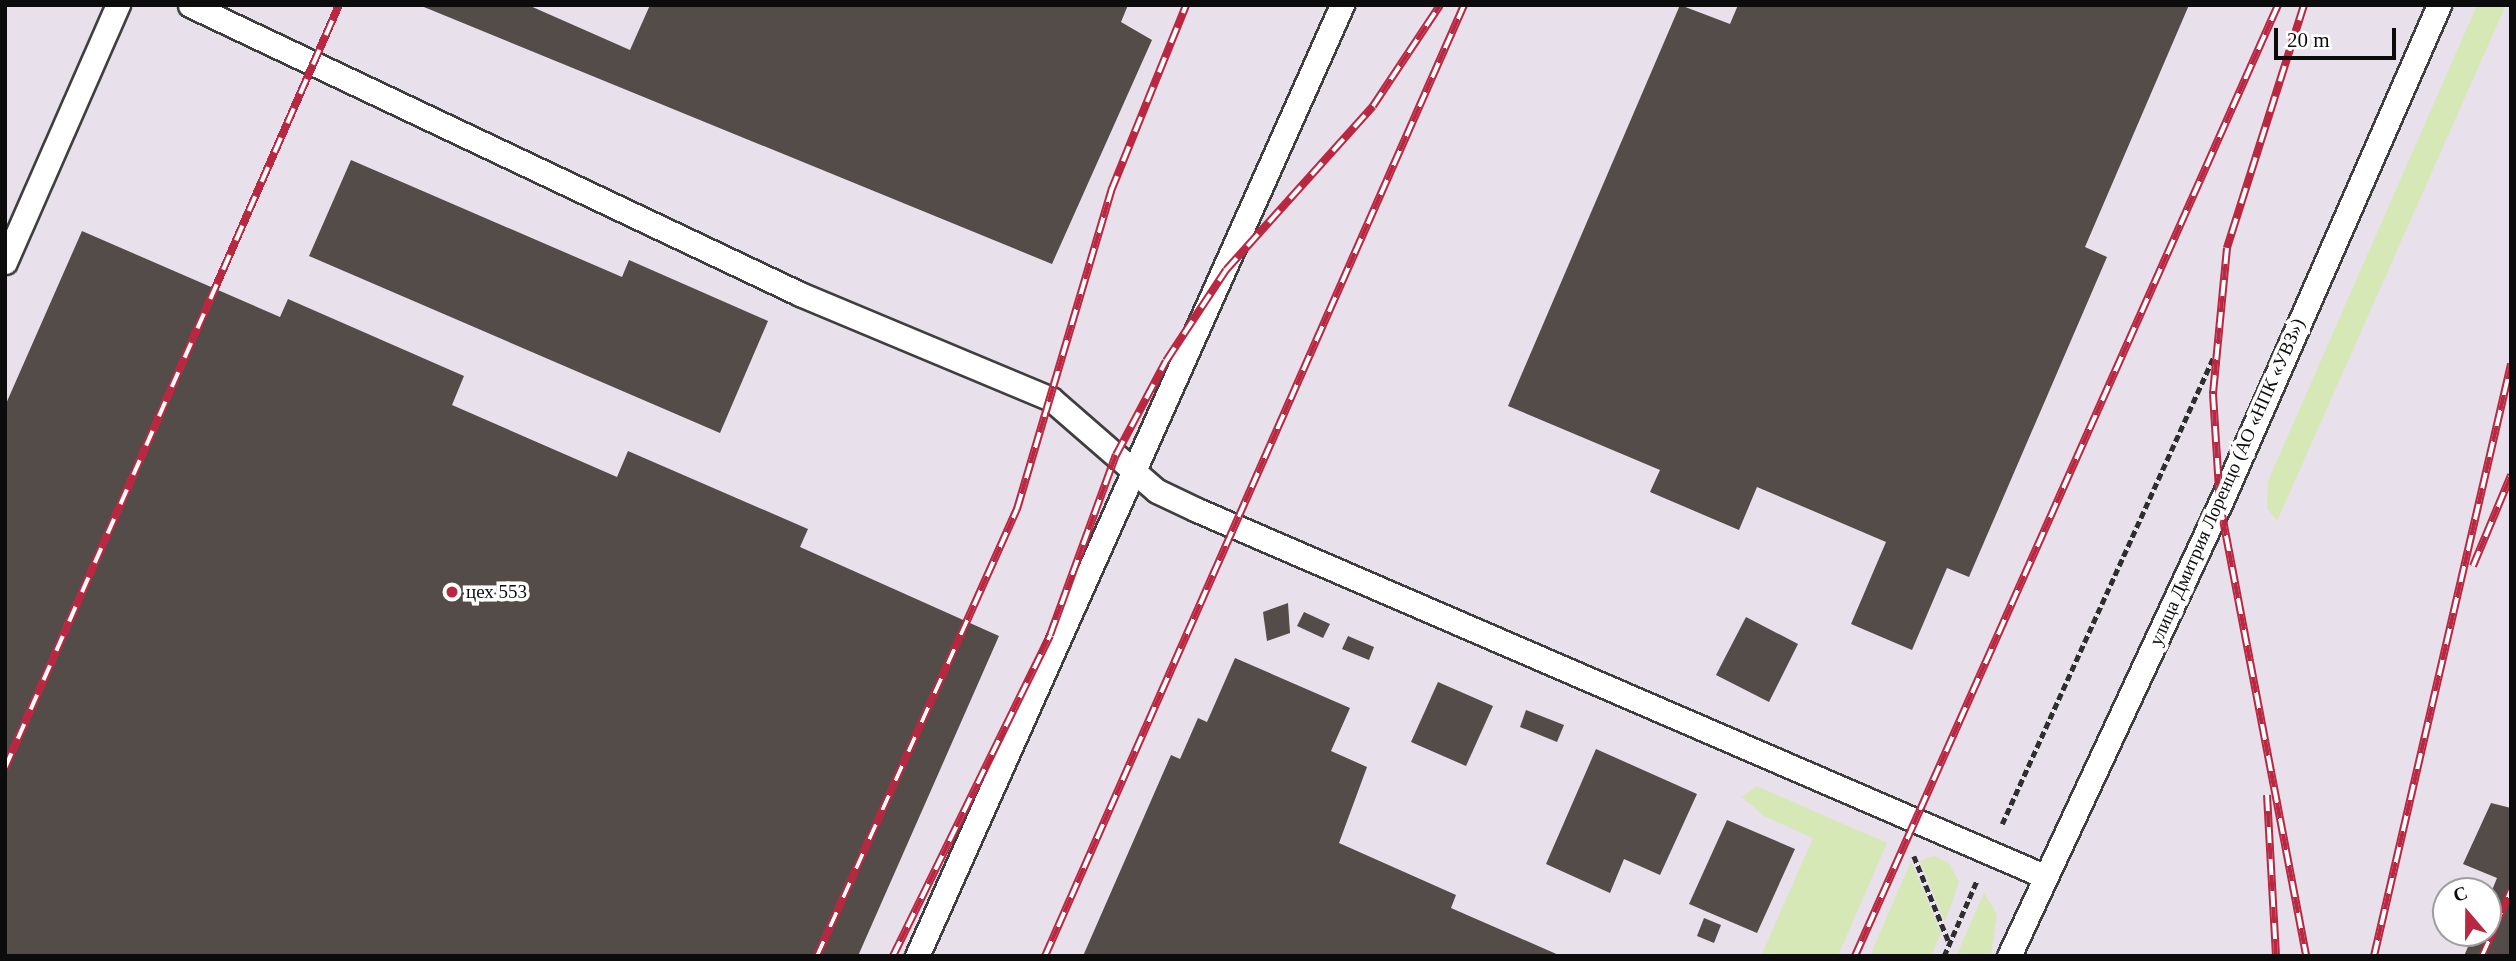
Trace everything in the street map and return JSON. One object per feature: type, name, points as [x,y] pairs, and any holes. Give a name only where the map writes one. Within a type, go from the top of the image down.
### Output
[{"type":"lane","points":[[5,262],[118,5]]},
{"type":"lane","points":[[190,5],[800,294],[1051,399],[1095,432],[1136,474],[1197,510],[2044,876]]},
{"type":"lane","points":[[916,956],[1136,474],[1342,5]]},
{"type":"lane","name":"улица Дмитрия Лоренцо (АО «НПК «УВЗ»)","points":[[2009,956],[2044,876],[2220,504],[2439,5]]},
{"type":"path","points":[[1944,956],[2214,356]]},
{"type":"path","points":[[1913,853],[1950,942]]},
{"type":"shaded area","points":[[5,5],[2511,5],[2511,956],[5,956]]},
{"type":"green space","points":[[2477,5],[2506,5],[2277,521],[2267,508],[2268,481]]},
{"type":"green space","points":[[1756,786],[1887,843],[1838,956],[1761,956],[1813,838],[1764,816],[1742,797]]},
{"type":"green space","points":[[1934,856],[1949,863],[1959,882],[1945,922],[1920,861]]},
{"type":"green space","points":[[1911,861],[1941,933],[1931,956],[1870,956]]},
{"type":"green space","points":[[1984,893],[1997,914],[1991,956],[1956,956]]},
{"type":"building","points":[[419,5],[528,5],[630,50],[650,5],[1128,5],[1121,22],[1152,40],[1052,264]]},
{"type":"building","points":[[1680,5],[1730,24],[1738,5],[2189,5],[2085,247],[2107,257],[1969,577],[1947,568],[1912,650],[1851,624],[1886,542],[1757,487],[1739,530],[1650,492],[1660,470],[1508,406]]},
{"type":"building","points":[[351,160],[622,277],[629,260],[768,321],[720,433],[309,256]]},
{"type":"building","name":"цех 553","points":[[82,231],[280,317],[288,299],[464,376],[452,405],[617,477],[628,451],[808,529],[800,547],[999,636],[858,956],[5,956],[5,406]]},
{"type":"building","points":[[1288,603],[1290,633],[1267,641],[1263,612]]},
{"type":"building","points":[[1304,612],[1330,624],[1323,638],[1297,626]]},
{"type":"building","points":[[1746,617],[1798,644],[1769,702],[1716,675]]},
{"type":"building","points":[[1348,636],[1374,647],[1369,660],[1342,649]]},
{"type":"building","points":[[1235,658],[1350,708],[1331,751],[1367,767],[1339,843],[1456,895],[1451,908],[1561,956],[1083,956],[1171,755],[1180,759],[1198,718],[1207,722]]},
{"type":"building","points":[[1438,682],[1493,706],[1466,766],[1411,742]]},
{"type":"building","points":[[1526,710],[1564,725],[1557,742],[1520,727]]},
{"type":"building","points":[[1596,749],[1697,794],[1660,875],[1624,859],[1610,893],[1546,864]]},
{"type":"building","points":[[2491,803],[2511,808],[2511,956],[2464,956],[2468,947],[2502,947],[2502,877],[2495,877],[2463,864]]},
{"type":"building","points":[[1727,820],[1795,849],[1757,933],[1689,904]]},
{"type":"building","points":[[1704,918],[1721,925],[1714,943],[1697,936]]},
{"type":"railway","points":[[5,768],[339,5]]},
{"type":"railway","points":[[817,956],[1017,509],[1111,191],[1186,5]]},
{"type":"railway","points":[[893,956],[1050,635],[1116,455],[1166,361],[1226,270],[1373,106],[1440,5]]},
{"type":"railway","points":[[1045,956],[1464,5]]},
{"type":"railway","points":[[1855,956],[2278,5]]},
{"type":"railway","points":[[2304,5],[2227,248],[2213,394],[2220,504],[2306,956]]},
{"type":"railway","points":[[2374,956],[2511,364]]},
{"type":"railway","points":[[2473,566],[2511,475]]},
{"type":"railway","points":[[2267,795],[2276,956]]},
{"type":"railway","points":[[2482,956],[2511,890]]},
{"type":"place","name":"цех 553","points":[[452,592]]}]
